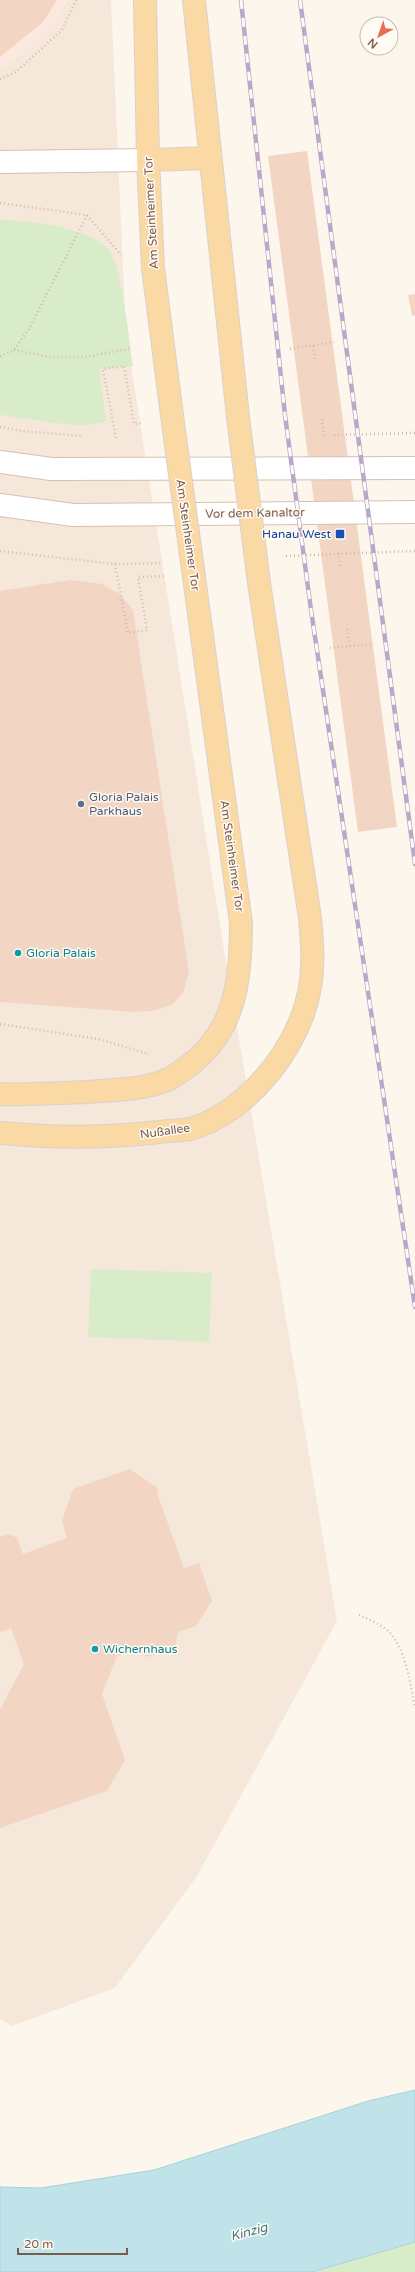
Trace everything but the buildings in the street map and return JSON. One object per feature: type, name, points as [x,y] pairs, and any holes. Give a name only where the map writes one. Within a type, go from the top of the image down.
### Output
[{"type":"main road","name":"Am Steinheimer Tor","points":[[145,0],[148,160],[153,268],[241,924],[241,961],[235,999],[221,1032],[200,1058]]},
{"type":"main road","points":[[0,162],[210,158],[194,0]]},
{"type":"main road","name":"Nußallee","points":[[0,1133],[127,1136],[190,1129],[212,1120],[244,1099],[269,1074],[293,1038],[302,1019],[310,988],[313,951],[310,918],[259,583],[238,417],[210,158]]},
{"type":"main road","points":[[0,462],[51,469],[415,468]]},
{"type":"main road","name":"Vor dem Kanaltor","points":[[0,505],[73,515],[415,512]]},
{"type":"main road","points":[[0,1094],[40,1094],[124,1090],[169,1079],[200,1058]]},
{"type":"path","points":[[0,79],[16,72],[62,30],[76,0]]},
{"type":"path","points":[[0,203],[87,215],[29,329],[14,350],[0,356]]},
{"type":"path","points":[[290,349],[334,342]]},
{"type":"path","points":[[313,346],[315,359]]},
{"type":"path","points":[[14,350],[50,357],[85,357],[139,347]]},
{"type":"path","points":[[109,438],[116,438],[103,369],[124,366],[132,413]]},
{"type":"path","points":[[322,419],[324,436]]},
{"type":"path","points":[[0,427],[22,431],[86,436]]},
{"type":"path","points":[[0,551],[115,564],[128,633],[148,630],[138,577],[172,576]]},
{"type":"path","points":[[338,553],[340,569]]},
{"type":"path","points":[[348,629],[350,646]]},
{"type":"path","points":[[330,648],[374,644]]},
{"type":"path","points":[[0,1024],[98,1038],[164,1058],[200,1058]]},
{"type":"path","points":[[359,1615],[378,1623],[391,1635],[405,1661],[415,1708]]},
{"type":"shaded area","points":[[0,0],[111,0],[126,335],[224,950],[337,1621],[197,1876],[115,1988],[12,2026],[0,2019]]},
{"type":"shaded area","points":[[0,0],[68,0],[57,19],[42,35],[15,59],[0,68]]},
{"type":"green space","points":[[0,220],[57,226],[72,230],[98,241],[108,249],[113,257],[121,286],[133,366],[99,369],[106,421],[84,425],[39,421],[0,415]]},
{"type":"green space","points":[[91,1269],[212,1273],[209,1342],[88,1337]]},
{"type":"green space","points":[[415,2242],[415,2272],[313,2272]]},
{"type":"water","name":"Kinzig","points":[[415,2090],[415,2242],[312,2272],[0,2272],[0,2187],[41,2188],[154,2170],[368,2101]]},
{"type":"railway","points":[[241,0],[285,415],[311,610],[415,1307]]},
{"type":"railway","points":[[300,0],[415,864]]},
{"type":"place","name":"Hanau West","points":[[340,534]]},
{"type":"place","name":"Gloria Palais Parkhaus","points":[[81,804]]},
{"type":"place","name":"Gloria Palais","points":[[18,953]]},
{"type":"place","name":"Wichernhaus","points":[[95,1649]]}]
